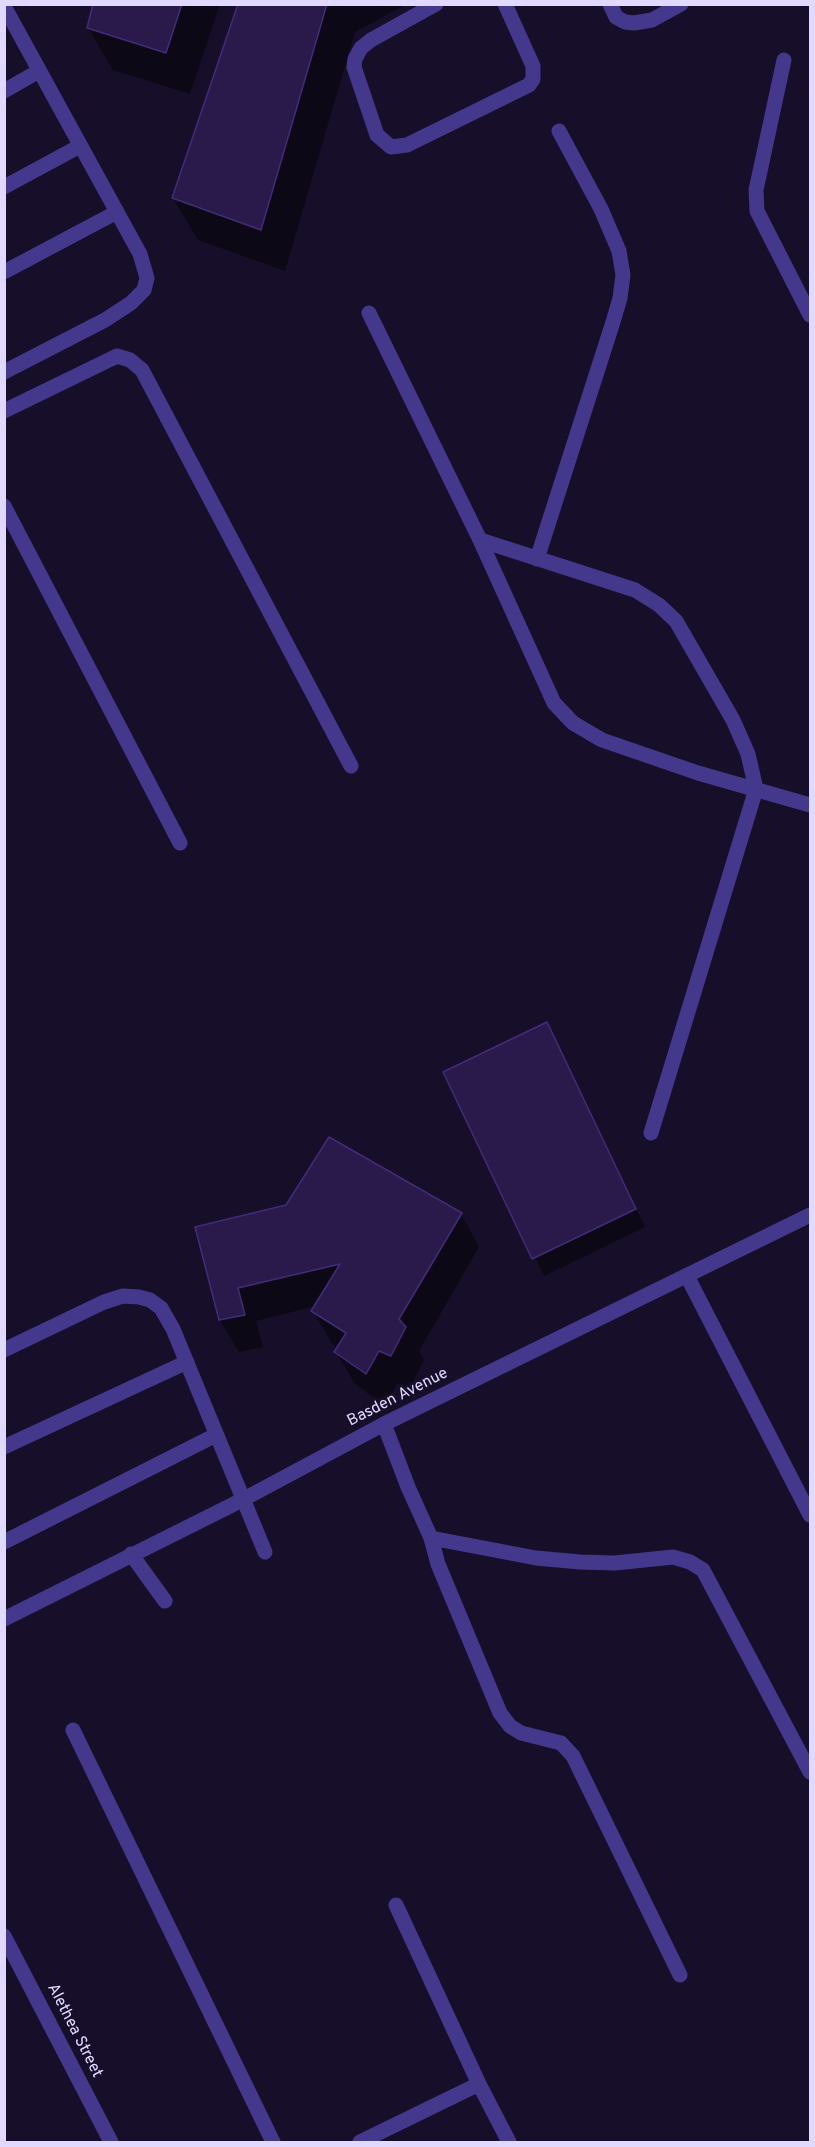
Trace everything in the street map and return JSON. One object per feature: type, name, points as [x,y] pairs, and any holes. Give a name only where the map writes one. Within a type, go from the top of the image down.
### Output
[{"type":"street","points":[[436,4],[371,40],[361,48],[355,59],[354,67],[377,135],[391,147],[407,145],[529,85],[533,79],[533,66],[505,4]]},
{"type":"street","points":[[610,4],[616,17],[625,22],[634,23],[651,20],[681,4]]},
{"type":"street","points":[[4,6],[140,254],[147,278],[144,290],[131,303],[105,320],[4,372]]},
{"type":"street","points":[[784,60],[756,190],[757,211],[810,315]]},
{"type":"street","points":[[4,90],[39,71]]},
{"type":"street","points":[[537,559],[613,322],[620,298],[622,275],[620,251],[606,219],[559,131]]},
{"type":"street","points":[[4,187],[80,146]]},
{"type":"street","points":[[4,272],[117,213]]},
{"type":"street","points":[[369,313],[480,540],[554,702],[573,723],[602,740],[698,773],[810,806]]},
{"type":"street","points":[[4,411],[117,356],[124,357],[142,370],[351,766]]},
{"type":"street","points":[[4,506],[180,843]]},
{"type":"street","points":[[480,540],[635,590],[659,605],[676,621],[733,720],[748,754],[756,789],[651,1133]]},
{"type":"street","name":"Basden Avenue","points":[[4,1619],[242,1500],[384,1424],[810,1215]]},
{"type":"street","points":[[687,1276],[810,1515]]},
{"type":"street","points":[[4,1350],[104,1302],[123,1296],[150,1300],[160,1308],[173,1329],[265,1552]]},
{"type":"street","points":[[4,1447],[187,1362]]},
{"type":"street","points":[[384,1424],[408,1487],[431,1538],[438,1564],[501,1713],[510,1726],[521,1733],[561,1743],[573,1756],[680,1975]]},
{"type":"street","points":[[4,1542],[216,1436]]},
{"type":"street","points":[[431,1538],[536,1558],[569,1561],[615,1563],[673,1557],[690,1562],[703,1570],[810,1772]]},
{"type":"street","points":[[131,1554],[165,1601]]},
{"type":"street","points":[[73,1730],[273,2142]]},
{"type":"street","points":[[396,1905],[479,2084],[509,2142]]},
{"type":"street","name":"Alethea Street","points":[[4,1936],[111,2142]]},
{"type":"street","points":[[360,2142],[479,2084]]},
{"type":"building","points":[[93,4],[182,4],[166,53],[87,28]]},
{"type":"building","points":[[238,4],[327,4],[261,230],[172,198]]},
{"type":"building","points":[[547,1022],[636,1209],[532,1259],[443,1072]]},
{"type":"building","points":[[329,1137],[462,1213],[399,1319],[406,1327],[391,1356],[379,1351],[366,1374],[334,1352],[346,1333],[311,1311],[340,1264],[238,1288],[245,1315],[219,1320],[195,1227],[286,1205]]}]
